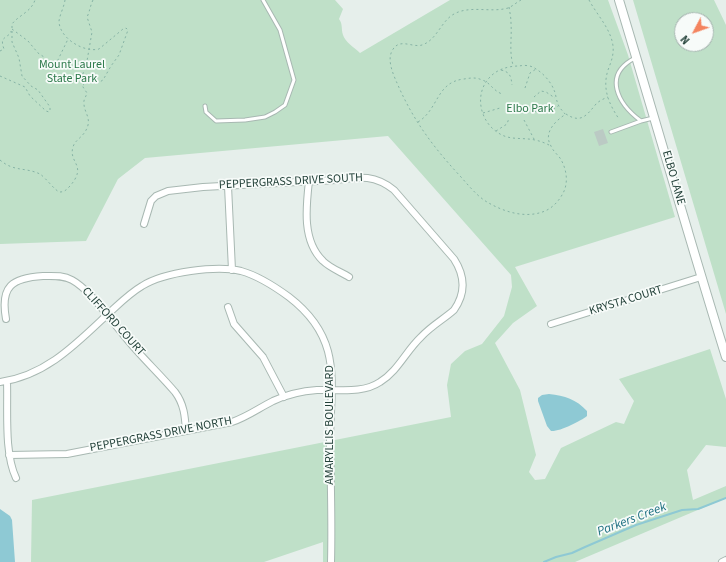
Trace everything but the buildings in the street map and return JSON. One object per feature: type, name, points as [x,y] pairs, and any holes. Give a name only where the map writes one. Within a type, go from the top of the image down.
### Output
[{"type":"street","name":"ELBO LANE","points":[[619,0],[726,357]]},
{"type":"street","name":"PEPPERGRASS DRIVE SOUTH","points":[[144,224],[151,201],[161,193],[174,190],[364,177],[383,182],[399,195],[454,259],[463,278],[463,291],[454,310],[420,337],[396,368],[386,378],[375,385],[365,388],[332,390]]},
{"type":"street","points":[[309,181],[306,208],[308,232],[311,244],[322,260],[350,277]]},
{"type":"street","points":[[228,186],[232,270]]},
{"type":"street","name":"AMARYLLIS BOULEVARD","points":[[0,382],[33,373],[51,363],[135,290],[154,280],[176,274],[199,271],[232,270],[247,272],[265,281],[296,303],[309,315],[324,338],[330,355],[332,390],[331,562]]},
{"type":"street","name":"CLIFFORD COURT","points":[[6,319],[3,299],[8,287],[21,279],[63,276],[72,280],[85,290],[108,314],[120,332],[178,396],[184,409],[186,431]]},
{"type":"street","name":"KRYSTA COURT","points":[[551,324],[701,277]]},
{"type":"street","points":[[228,307],[234,324],[263,357],[284,397]]},
{"type":"street","points":[[7,381],[9,455],[12,470],[16,478]]},
{"type":"street","name":"PEPPERGRASS DRIVE NORTH","points":[[9,455],[67,454],[224,424],[239,419],[284,397],[310,391],[332,390]]},
{"type":"street","points":[[722,562],[726,560]]},
{"type":"lane","points":[[205,106],[206,112],[216,121],[245,120],[265,117],[285,105],[294,80],[280,30],[263,0]]},
{"type":"lane","points":[[636,57],[626,63],[622,68],[618,74],[616,83],[617,92],[621,101],[627,109],[641,121]]},
{"type":"lane","points":[[611,132],[641,121],[655,118]]},
{"type":"path","points":[[0,76],[25,87],[30,96],[49,112],[50,107],[38,90],[31,86],[22,76],[19,58],[12,42],[12,24],[33,6],[35,0]]},
{"type":"path","points":[[65,0],[59,22],[61,29],[69,42],[89,50],[98,49],[119,34],[123,29],[126,28],[128,30],[119,55],[103,80],[98,83],[86,83],[82,85]]},
{"type":"path","points":[[0,160],[12,168],[38,173],[51,183],[57,191],[61,192],[66,191],[77,175],[78,171],[72,153],[73,146],[85,132],[89,123],[84,104],[84,98],[87,93],[81,80],[92,32],[92,28],[86,17],[90,11],[93,0]]},
{"type":"path","points":[[521,0],[509,7],[492,10],[465,10],[455,13],[448,18],[437,33],[424,44],[403,43],[397,45],[392,51],[390,59],[394,77],[412,116],[441,155],[480,197],[498,208],[520,214],[545,211],[560,200],[564,192],[566,184],[565,169],[561,160],[550,146],[535,140],[510,138],[495,132],[482,113],[480,100],[486,82],[500,70],[513,66],[529,66],[536,68],[554,89],[558,106],[566,114],[575,118],[586,116],[600,101],[608,97]]},
{"type":"path","points":[[589,0],[612,38],[613,54],[606,79],[605,89],[619,119]]},
{"type":"path","points":[[509,7],[511,22],[510,44],[513,66]]},
{"type":"path","points":[[12,29],[28,41],[38,53],[44,57],[49,66],[56,64],[68,39]]},
{"type":"path","points":[[0,51],[4,48],[2,42],[4,38],[11,33],[12,29]]},
{"type":"path","points":[[525,88],[530,73],[536,68]]},
{"type":"path","points":[[500,70],[508,72],[512,85]]},
{"type":"path","points":[[417,122],[431,110],[443,89],[453,81],[476,78],[486,82],[502,94]]},
{"type":"path","points":[[534,97],[541,91],[546,92],[556,98]]},
{"type":"path","points":[[534,111],[542,113],[547,112],[558,106]]},
{"type":"path","points":[[482,113],[500,108]]},
{"type":"path","points":[[550,146],[549,132],[552,126],[566,114]]},
{"type":"path","points":[[495,132],[507,124],[509,118]]},
{"type":"path","points":[[524,120],[535,140]]},
{"type":"green space","points":[[0,0],[335,0],[343,9],[339,19],[344,38],[360,53],[450,0],[608,0],[628,55],[675,217],[515,267],[537,306],[513,323],[495,343],[520,390],[536,455],[529,472],[535,480],[545,479],[561,448],[616,422],[624,424],[634,401],[619,379],[710,349],[726,399],[726,447],[706,445],[687,470],[693,500],[726,486],[726,498],[575,562],[323,562],[323,542],[264,562],[31,562],[32,500],[451,417],[447,385],[451,364],[465,351],[482,344],[504,316],[512,287],[511,275],[388,136],[145,158],[118,179],[86,241],[0,244]]},
{"type":"green space","points":[[633,0],[714,0],[726,25],[726,314]]},
{"type":"water","points":[[549,394],[565,397],[574,401],[587,411],[587,416],[564,428],[551,431],[547,426],[538,401],[538,398],[542,395]]},
{"type":"water","points":[[0,509],[10,516],[12,520],[15,562],[0,562]]},
{"type":"waterway","name":"Parkers Creek","points":[[544,562],[572,553],[636,525],[682,510],[698,509],[726,498]]},
{"type":"park label","name":"Mount Laurel State Park","points":[[72,72]]},
{"type":"park label","name":"Elbo Park","points":[[530,109]]}]
